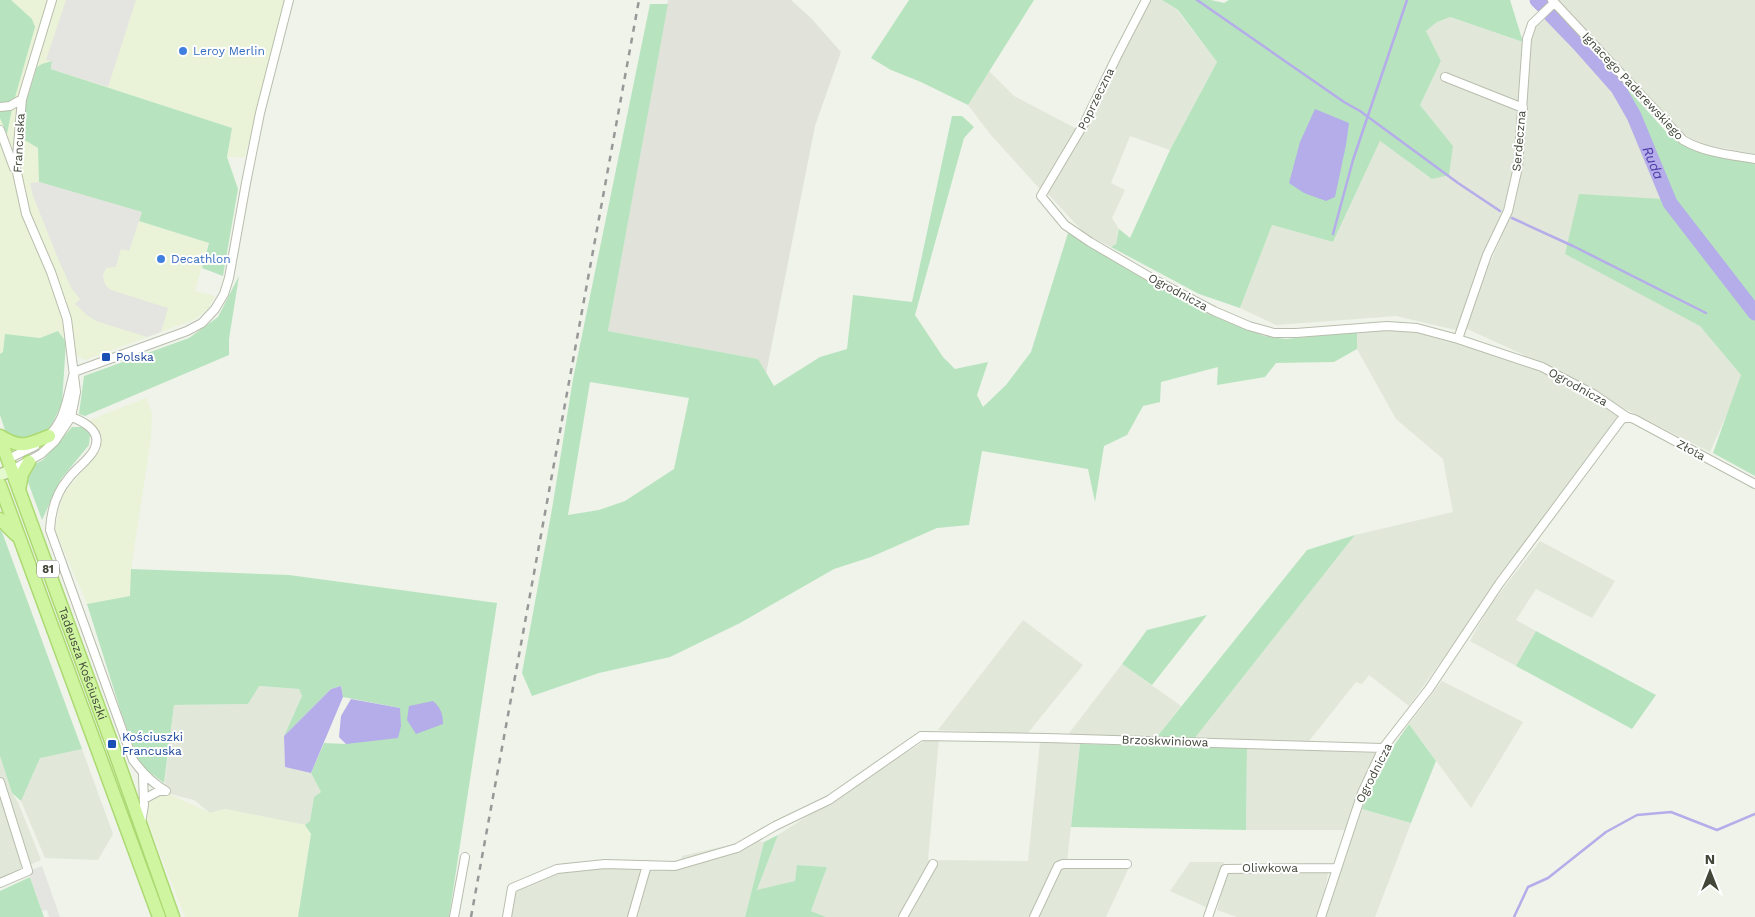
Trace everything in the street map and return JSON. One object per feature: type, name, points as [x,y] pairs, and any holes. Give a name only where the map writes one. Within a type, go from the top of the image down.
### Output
[{"type":"main road","points":[[0,437],[16,445],[26,445],[49,436]]},
{"type":"main road","name":"Tadeusza Kościuszki","points":[[0,437],[5,467],[19,490],[173,917]]},
{"type":"main road","points":[[19,490],[22,474],[29,462]]},
{"type":"main road","name":"Tadeusza Kościuszki","points":[[0,486],[159,917]]},
{"type":"main road","points":[[0,519],[19,538]]},
{"type":"street","name":"Francuska","points":[[5,467],[29,462],[55,441],[68,415],[74,372],[67,319],[51,272],[26,214],[17,174],[18,134],[22,99],[52,0]]},
{"type":"street","points":[[74,372],[187,331],[202,323],[215,309],[224,294],[229,278],[260,113],[289,0]]},
{"type":"street","name":"Poprzeczna","points":[[1041,196],[1086,122],[1146,0]]},
{"type":"street","name":"Serdeczna","points":[[1458,339],[1487,255],[1508,211],[1518,167],[1527,39],[1532,24],[1553,1]]},
{"type":"street","name":"Ignacego Paderewskiego","points":[[1553,1],[1683,140],[1694,147],[1755,159]]},
{"type":"street","points":[[1445,77],[1523,108]]},
{"type":"street","points":[[0,107],[10,106],[22,99]]},
{"type":"street","points":[[0,130],[17,174]]},
{"type":"street","name":"Ogrodnicza","points":[[1041,196],[1065,225],[1090,242],[1155,280],[1249,326],[1274,333],[1296,334],[1387,326],[1417,328],[1458,339],[1542,368],[1595,395],[1627,417],[1621,420],[1499,584],[1429,689],[1384,748],[1362,793],[1321,917]]},
{"type":"street","name":"Francuska","points":[[5,467],[49,436],[68,415]]},
{"type":"street","points":[[68,415],[87,423],[96,441],[94,450],[68,479],[60,491],[51,517],[50,530],[133,760],[143,775],[166,791],[159,791],[144,799]]},
{"type":"street","name":"Złota","points":[[1627,417],[1755,484]]},
{"type":"street","name":"Brzoskwiniowa","points":[[507,917],[512,888],[557,869],[605,864],[675,866],[737,848],[775,826],[829,800],[921,736],[1057,738],[1384,748]]},
{"type":"street","points":[[140,828],[144,799],[143,775]]},
{"type":"street","points":[[0,782],[28,871],[0,883]]},
{"type":"street","points":[[454,917],[465,857]]},
{"type":"street","points":[[903,917],[933,864]]},
{"type":"street","points":[[1034,917],[1058,866],[1063,864],[1127,864]]},
{"type":"street","points":[[632,917],[647,865]]},
{"type":"street","name":"Oliwkowa","points":[[1208,917],[1225,868],[1336,868]]},
{"type":"shaded area","points":[[0,0],[284,0],[245,157],[227,157],[232,128],[51,69],[52,61],[37,67],[26,102],[38,148],[142,212],[139,221],[208,243],[195,291],[215,296],[208,309],[196,319],[85,360],[75,355],[58,331],[0,354]]},
{"type":"shaded area","points":[[66,0],[136,0],[108,87],[51,69],[52,61],[46,60]]},
{"type":"shaded area","points":[[668,0],[791,0],[811,18],[841,52],[815,126],[766,374],[758,359],[608,331]]},
{"type":"shaded area","points":[[1141,0],[1162,0],[1177,10],[1217,62],[1170,150],[1130,136],[1111,183],[1125,190],[1112,218],[1119,229],[1116,244],[1111,247],[1085,234],[1049,195],[1039,188],[990,134],[968,105],[989,71],[1014,96],[1077,129]]},
{"type":"shaded area","points":[[1556,0],[1755,0],[1755,154],[1702,144],[1684,134]]},
{"type":"shaded area","points":[[1555,8],[1632,121],[1662,199],[1565,254],[1700,325],[1741,375],[1733,401],[1710,452],[1625,409],[1409,706],[1369,675],[1362,684],[1356,682],[1309,741],[1194,739],[1355,535],[1453,512],[1443,459],[1396,419],[1357,349],[1357,332],[1386,330],[1416,331],[1520,362],[1524,355],[1463,327],[1512,212],[1522,164],[1531,41],[1534,26]]},
{"type":"shaded area","points":[[1449,17],[1523,42],[1515,169],[1504,208],[1456,330],[1396,316],[1276,325],[1240,308],[1272,225],[1333,242],[1380,141],[1432,179],[1453,146],[1420,105],[1441,61],[1426,31],[1437,22]]},
{"type":"shaded area","points":[[1315,109],[1349,123],[1335,197],[1326,201],[1304,193],[1289,183],[1300,142]]},
{"type":"shaded area","points":[[39,182],[142,212],[129,251],[121,249],[116,267],[106,268],[103,275],[106,286],[111,290],[168,308],[161,332],[147,337],[96,321],[75,304],[80,299],[72,289],[59,261],[33,196],[30,183]]},
{"type":"shaded area","points":[[146,398],[152,412],[151,438],[131,569],[131,596],[87,604],[55,530],[62,497],[101,450],[101,433],[90,420]]},
{"type":"shaded area","points":[[1540,541],[1615,581],[1592,618],[1536,589],[1516,620],[1536,631],[1516,666],[1470,641],[1489,607]]},
{"type":"shaded area","points":[[1023,620],[1083,665],[1027,734],[938,730]]},
{"type":"shaded area","points":[[1122,664],[1181,706],[1156,738],[1067,736]]},
{"type":"shaded area","points":[[1442,681],[1523,722],[1471,808],[1409,724]]},
{"type":"shaded area","points":[[258,686],[299,689],[302,696],[284,736],[285,767],[311,773],[321,792],[314,797],[310,821],[305,825],[225,809],[210,813],[194,800],[167,793],[164,788],[174,705],[248,704]]},
{"type":"shaded area","points":[[341,686],[343,697],[311,773],[285,767],[284,736],[331,689]]},
{"type":"shaded area","points":[[351,699],[400,708],[401,726],[398,738],[346,744],[339,737],[341,716]]},
{"type":"shaded area","points":[[433,701],[441,711],[443,724],[416,734],[407,720],[409,706]]},
{"type":"shaded area","points":[[939,739],[928,860],[1028,861],[1040,742],[1080,744],[1067,862],[1131,863],[1106,917],[826,917],[811,911],[827,867],[798,865],[795,881],[757,891],[778,835],[926,740],[938,741]]},
{"type":"shaded area","points":[[1247,748],[1377,753],[1346,830],[1246,830]]},
{"type":"shaded area","points":[[82,749],[113,834],[98,860],[45,858],[21,801],[40,757]]},
{"type":"shaded area","points":[[0,756],[12,793],[18,802],[41,860],[0,878]]},
{"type":"shaded area","points":[[167,793],[210,813],[225,809],[305,825],[311,834],[298,917],[185,917],[147,820],[147,803]]},
{"type":"shaded area","points":[[1362,809],[1411,823],[1375,917],[1325,917]]},
{"type":"shaded area","points":[[751,840],[764,842],[745,917],[637,917],[650,871],[679,870],[682,856]]},
{"type":"shaded area","points":[[1190,862],[1224,862],[1208,908],[1170,891]]},
{"type":"shaded area","points":[[42,866],[60,917],[49,917],[47,910],[42,911],[28,871]]},
{"type":"shaded area","points":[[590,867],[643,868],[628,917],[508,917],[512,888],[553,872]]},
{"type":"shaded area","points":[[1227,873],[1328,873],[1324,894],[1316,917],[1237,917],[1217,910]]},
{"type":"green space","points":[[0,0],[11,0],[32,19],[35,27],[14,101],[9,104],[0,103]]},
{"type":"green space","points":[[909,0],[1034,0],[968,105],[891,70],[871,58]]},
{"type":"green space","points":[[1162,0],[1211,0],[1224,3],[1229,0],[1510,0],[1523,42],[1450,17],[1437,22],[1426,31],[1441,61],[1420,105],[1453,146],[1449,175],[1432,179],[1380,141],[1333,242],[1272,225],[1240,308],[1199,294],[1111,247],[1116,244],[1119,229],[1130,238],[1170,150],[1217,62],[1178,10]]},
{"type":"green space","points":[[650,4],[668,4],[608,331],[758,359],[774,386],[820,357],[847,349],[853,295],[912,302],[952,116],[962,116],[974,127],[964,138],[915,315],[943,357],[955,369],[988,362],[977,395],[983,407],[1006,385],[1031,352],[1068,233],[1206,313],[1264,336],[1286,339],[1357,332],[1357,349],[1334,362],[1276,363],[1265,377],[1217,385],[1218,367],[1161,382],[1160,402],[1143,406],[1127,435],[1104,446],[1095,502],[1088,469],[982,451],[969,525],[937,528],[871,557],[834,569],[740,623],[670,657],[599,673],[532,696],[522,673],[552,509],[573,379]],"holes":[[[590,382],[689,398],[674,469],[625,501],[599,510],[568,515]]]},
{"type":"green space","points":[[1555,8],[1669,135],[1682,145],[1755,161],[1755,476],[1713,453],[1741,375],[1700,326],[1565,254],[1579,194],[1662,199],[1632,121]]},
{"type":"green space","points":[[52,61],[51,69],[232,128],[227,157],[238,189],[223,276],[202,268],[209,243],[139,221],[141,212],[39,182],[38,148],[23,139],[26,102],[37,67]]},
{"type":"green space","points":[[12,109],[7,134],[0,118],[0,111]]},
{"type":"green space","points":[[239,276],[229,339],[229,355],[85,416],[79,414],[84,376],[189,338],[218,317]]},
{"type":"green space","points":[[58,331],[66,342],[62,403],[49,431],[24,441],[6,433],[0,415],[0,354],[3,352],[5,334],[40,338]]},
{"type":"green space","points":[[72,427],[82,427],[90,434],[89,445],[61,479],[42,520],[28,482],[31,466],[43,460]]},
{"type":"green space","points":[[0,530],[82,749],[40,758],[21,801],[12,793],[0,756]]},
{"type":"green space","points":[[1355,535],[1194,739],[1156,738],[1307,550]]},
{"type":"green space","points":[[131,569],[289,575],[497,603],[449,917],[298,917],[311,834],[305,825],[310,821],[314,797],[321,792],[311,773],[324,743],[346,744],[400,708],[343,697],[341,686],[331,689],[284,736],[302,696],[299,689],[259,686],[248,704],[174,705],[164,783],[140,765],[87,604],[130,596]]},
{"type":"green space","points":[[1207,615],[1152,685],[1122,664],[1147,630]]},
{"type":"green space","points":[[1536,631],[1656,695],[1632,729],[1516,666]]},
{"type":"green space","points":[[1409,724],[1436,761],[1411,823],[1362,809],[1386,757]]},
{"type":"green space","points":[[1080,744],[1247,748],[1246,830],[1071,827]]},
{"type":"green space","points":[[778,835],[757,890],[795,881],[797,865],[827,867],[811,911],[826,917],[745,917],[764,842]]},
{"type":"green space","points":[[30,877],[44,917],[0,917],[0,891]]},
{"type":"waterway","points":[[1197,0],[1344,102],[1360,111],[1458,183],[1500,211]]},
{"type":"waterway","points":[[1333,234],[1353,160],[1407,0]]},
{"type":"waterway","name":"Ruda","points":[[1537,0],[1542,5]]},
{"type":"waterway","name":"Ruda","points":[[1551,15],[1618,88],[1634,116],[1670,203],[1755,313]]},
{"type":"waterway","points":[[1512,218],[1573,246],[1706,313]]},
{"type":"waterway","points":[[1514,917],[1528,887],[1548,878],[1606,832],[1637,815],[1671,812],[1717,830],[1755,814]]},
{"type":"railway","points":[[471,917],[639,0]]},
{"type":"place","name":"Leroy Merlin","points":[[183,51]]},
{"type":"place","name":"Decathlon","points":[[161,259]]},
{"type":"place","name":"Polska","points":[[106,357]]},
{"type":"place","name":"Kościuszki Francuska","points":[[112,744]]}]
